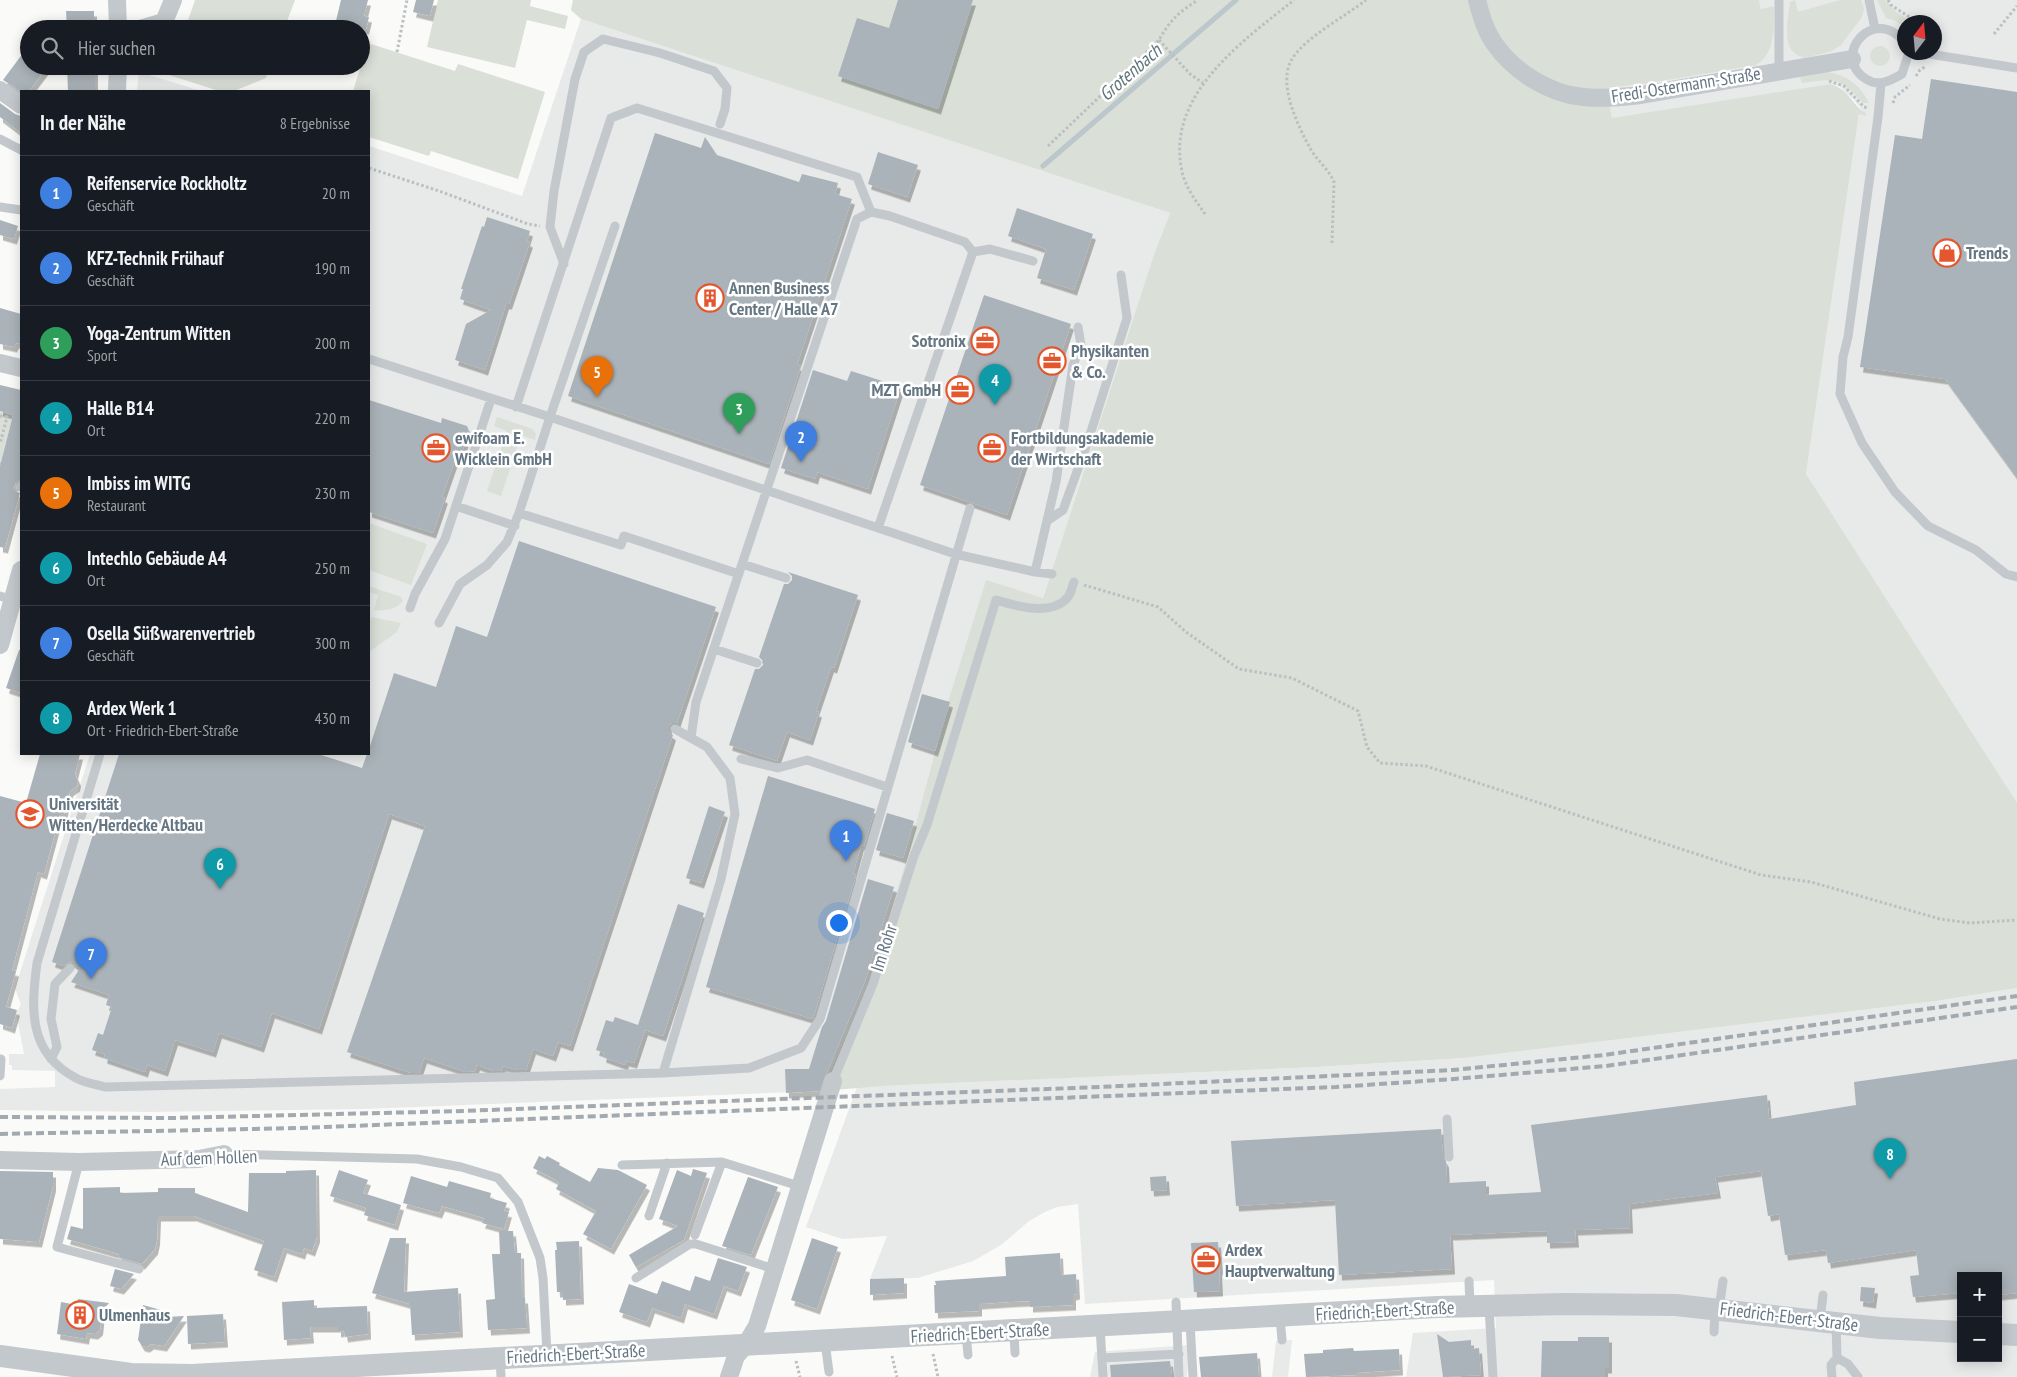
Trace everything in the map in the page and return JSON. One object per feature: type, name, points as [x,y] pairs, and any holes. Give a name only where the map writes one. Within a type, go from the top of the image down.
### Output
[{"type":"street","points":[[118,0],[118,20]]},
{"type":"street","points":[[165,20],[174,0]]},
{"type":"street","name":"Fredi-Ostermann-Straße","points":[[1477,0],[1486,29],[1507,60],[1528,76],[1554,90],[1581,97],[1610,98],[1641,95],[1852,59]]},
{"type":"street","points":[[117,90],[118,75]]},
{"type":"street","points":[[0,90],[20,104]]},
{"type":"street","points":[[0,363],[20,368]]},
{"type":"street","points":[[0,645],[6,598],[20,572]]},
{"type":"street","name":"Im Rohr","points":[[730,1377],[736,1356],[745,1346],[757,1326],[833,1081]]},
{"type":"street","name":"Auf dem Hollen","points":[[0,1160],[79,1162],[199,1159],[224,1154]]},
{"type":"street","name":"Friedrich-Ebert-Straße","points":[[0,1356],[92,1373],[131,1374],[192,1375],[501,1367],[547,1355],[929,1336],[967,1344],[1015,1342],[1100,1326],[1181,1315],[1280,1316],[1480,1306],[1565,1304],[1676,1305],[1880,1328],[1957,1332]]},
{"type":"street","points":[[2002,1334],[2017,1335]]},
{"type":"lane","points":[[1779,0],[1779,71]]},
{"type":"lane","points":[[1869,0],[1874,29]]},
{"type":"lane","points":[[1897,36],[1891,30],[1874,29],[1862,35],[1857,41],[1852,59],[1858,75],[1870,82],[1881,84],[1902,74],[1906,60]]},
{"type":"lane","points":[[564,265],[550,227],[554,191],[575,79],[584,52],[603,39],[660,53],[714,71],[727,88],[726,109],[720,124]]},
{"type":"lane","points":[[1942,56],[2017,68]]},
{"type":"lane","points":[[1881,84],[1848,337],[1843,356],[1840,394],[1862,443],[1895,492],[1928,526],[1976,550],[2006,574],[2017,577]]},
{"type":"lane","points":[[516,407],[611,118],[637,108],[857,177],[871,212]]},
{"type":"lane","points":[[0,139],[20,149]]},
{"type":"lane","points":[[0,207],[20,210]]},
{"type":"lane","points":[[691,738],[696,702],[857,219],[871,212],[890,216],[965,242],[973,252]]},
{"type":"lane","points":[[439,623],[460,584],[487,565],[507,542],[516,526],[550,417],[615,226]]},
{"type":"lane","points":[[973,252],[990,249],[1033,261]]},
{"type":"lane","points":[[878,528],[973,252]]},
{"type":"lane","points":[[1047,521],[1063,510],[1087,444],[1127,318],[1121,275]]},
{"type":"lane","points":[[1035,572],[1056,482],[1073,365],[1081,345],[1078,327]]},
{"type":"lane","points":[[370,359],[550,417],[955,554],[1052,574]]},
{"type":"lane","points":[[410,608],[415,594],[445,539],[490,399]]},
{"type":"lane","points":[[456,506],[516,526]]},
{"type":"lane","points":[[100,755],[37,963],[33,999],[35,1031],[51,1060],[76,1079],[105,1087],[663,1073],[750,1068],[801,1048],[820,1019],[970,508]]},
{"type":"lane","points":[[520,513],[621,545],[624,536],[739,574]]},
{"type":"lane","points":[[742,564],[786,578]]},
{"type":"lane","name":"Im Rohr","points":[[833,1081],[873,984],[914,856],[927,825],[996,600],[1029,609],[1058,605],[1068,596],[1074,582]]},
{"type":"lane","points":[[714,649],[757,663]]},
{"type":"lane","points":[[663,1073],[721,880],[735,814],[730,778],[707,747],[676,729]]},
{"type":"lane","points":[[741,759],[778,768],[807,760],[887,786]]},
{"type":"lane","points":[[51,1060],[57,1047],[51,1019],[55,984],[70,968]]},
{"type":"lane","points":[[0,1076],[1,1059]]},
{"type":"lane","points":[[1447,1119],[1449,1156]]},
{"type":"lane","name":"Auf dem Hollen","points":[[224,1154],[417,1159],[461,1167],[498,1178],[518,1202],[540,1258],[543,1278],[547,1355]]},
{"type":"lane","points":[[79,1162],[57,1247],[139,1269]]},
{"type":"lane","points":[[622,1165],[722,1162],[800,1186]]},
{"type":"lane","points":[[695,1235],[722,1162]]},
{"type":"lane","points":[[649,1216],[666,1163]]},
{"type":"lane","points":[[636,1278],[690,1244],[696,1244],[774,1269]]},
{"type":"lane","points":[[1469,1281],[1480,1306],[1492,1377]]},
{"type":"lane","points":[[1714,1332],[1723,1281]]},
{"type":"lane","points":[[1823,1295],[1837,1358],[1848,1364],[1858,1377]]},
{"type":"lane","points":[[1179,1377],[1181,1315]]},
{"type":"lane","points":[[1181,1315],[1193,1377]]},
{"type":"lane","points":[[1280,1316],[1282,1340]]},
{"type":"lane","points":[[1100,1326],[1103,1376]]},
{"type":"lane","points":[[825,1342],[829,1372]]},
{"type":"lane","points":[[1102,1358],[1179,1354]]},
{"type":"lane","points":[[1832,1377],[1831,1365],[1837,1358]]},
{"type":"path","points":[[397,52],[407,0]]},
{"type":"path","points":[[1048,146],[1159,40],[1168,24],[1177,14],[1198,0]]},
{"type":"path","points":[[1205,214],[1192,195],[1182,171],[1180,150],[1182,123],[1189,106],[1203,83],[1253,33],[1294,0]]},
{"type":"path","points":[[1332,243],[1334,182],[1331,175],[1310,149],[1287,91],[1286,77],[1291,60],[1308,42],[1366,0]]},
{"type":"path","points":[[1888,0],[1891,5],[1906,15]]},
{"type":"path","points":[[1994,34],[2017,6]]},
{"type":"path","points":[[1159,40],[1190,74],[1203,83]]},
{"type":"path","points":[[370,168],[439,191],[528,224],[550,227]]},
{"type":"path","points":[[0,416],[7,417],[0,444]]},
{"type":"path","points":[[1074,582],[1158,607],[1186,632],[1239,668],[1292,678],[1358,711],[1367,747],[1380,763],[1426,766],[1761,875],[1811,882],[1940,920],[1970,923],[2017,920]]},
{"type":"path","points":[[929,1336],[938,1377]]},
{"type":"shaded area","points":[[195,0],[295,0],[287,20],[188,20]]},
{"type":"shaded area","points":[[438,0],[531,0],[530,6],[568,16],[565,29],[527,20],[515,68],[427,47]]},
{"type":"shaded area","points":[[573,0],[1759,0],[1761,9],[1774,6],[1774,30],[1770,46],[1763,60],[1756,65],[1643,84],[1606,88],[1612,118],[1830,84],[1842,89],[1866,113],[1866,116],[1859,114],[1806,474],[2017,803],[2017,988],[1936,1001],[1464,1058],[1316,1067],[882,1086],[822,1091],[870,981],[907,857],[950,695],[986,580],[1043,598],[1153,257],[1170,213],[581,19],[571,10]]},
{"type":"shaded area","points":[[1759,0],[2017,0],[2017,805],[1929,677],[1806,474],[1859,114],[1866,116],[1854,100],[1839,86],[1830,84],[1612,119],[1606,88],[1643,84],[1772,42],[1774,6],[1761,9]]},
{"type":"shaded area","points":[[1795,0],[1798,12],[1840,0],[1861,0],[1864,9],[1862,17],[1841,45],[1832,51],[1805,58],[1792,51],[1787,36],[1790,2]]},
{"type":"shaded area","points":[[1877,0],[1885,0],[1901,15],[1897,15],[1897,22],[1886,18]]},
{"type":"shaded area","points":[[581,19],[1170,213],[1153,257],[1043,598],[986,581],[950,695],[907,857],[870,981],[822,1091],[363,1109],[148,1112],[0,1110],[0,1089],[55,1087],[55,1071],[12,1070],[12,1065],[9,1065],[9,1054],[24,1054],[16,1013],[21,1005],[15,988],[90,755],[370,755],[370,146],[522,196]]},
{"type":"shaded area","points":[[370,44],[455,71],[458,64],[545,92],[518,179],[431,151],[429,156],[370,137],[370,90],[353,90],[358,75],[370,75]]},
{"type":"shaded area","points":[[1880,46],[1887,49],[1890,56],[1887,63],[1880,66],[1873,63],[1870,56],[1873,49]]},
{"type":"shaded area","points":[[1823,72],[1838,74],[1856,85],[1866,96],[1869,103],[1863,103],[1848,88],[1836,81],[1822,80],[1802,83],[1800,77]]},
{"type":"shaded area","points":[[139,75],[149,75],[198,90],[137,90]]},
{"type":"shaded area","points":[[169,75],[267,75],[266,78],[236,90],[216,90]]},
{"type":"shaded area","points":[[0,411],[13,415],[0,466]]},
{"type":"shaded area","points":[[497,417],[533,429],[536,434],[535,440],[521,435],[501,496],[487,491],[507,431],[494,426]]},
{"type":"shaded area","points":[[370,523],[427,544],[411,585],[370,570]]},
{"type":"shaded area","points":[[370,586],[401,597],[403,601],[390,609],[374,610],[378,595],[370,592]]},
{"type":"shaded area","points":[[371,617],[401,623],[397,632],[370,651]]},
{"type":"shaded area","points":[[2017,988],[2017,1377],[1406,1377],[1413,1333],[1496,1328],[1494,1280],[1085,1304],[1078,1204],[1057,1207],[1045,1212],[1029,1221],[1001,1245],[973,1261],[918,1278],[870,1279],[887,1236],[842,1239],[806,1227],[857,1087],[1316,1067],[1464,1058],[1936,1001]]},
{"type":"shaded area","points":[[1292,1340],[1288,1377],[1272,1377],[1276,1341]]},
{"type":"shaded area","points":[[1189,1345],[1187,1377],[1090,1377],[1095,1352]]},
{"type":"building","points":[[341,0],[368,0],[364,16],[369,17],[368,20],[336,20]]},
{"type":"building","points":[[416,0],[434,0],[430,16],[413,12]]},
{"type":"building","points":[[898,0],[973,0],[938,109],[838,76],[857,18],[889,28]]},
{"type":"building","points":[[66,11],[94,11],[94,20],[66,20]]},
{"type":"building","points":[[20,57],[20,75],[41,75],[30,90],[20,91],[3,80]]},
{"type":"building","points":[[67,75],[95,75],[95,90],[68,90]]},
{"type":"building","name":"Trends","points":[[1931,79],[2017,92],[2017,478],[1945,379],[1860,367],[1895,135],[1922,139]]},
{"type":"building","points":[[0,103],[20,116],[20,132],[0,117]]},
{"type":"building","name":"Annen Business Center / Halle A7","points":[[655,133],[701,148],[705,137],[717,155],[799,182],[802,174],[838,183],[835,194],[852,199],[797,365],[801,366],[769,464],[568,396]]},
{"type":"building","points":[[878,152],[918,165],[907,197],[868,184]]},
{"type":"building","points":[[1017,208],[1093,234],[1074,290],[1037,278],[1046,249],[1008,236]]},
{"type":"building","points":[[487,217],[530,231],[527,241],[530,242],[509,304],[506,304],[485,370],[455,360],[466,324],[491,310],[460,299],[463,289],[461,289],[482,226],[484,227]]},
{"type":"building","points":[[0,220],[18,226],[14,239],[0,235]]},
{"type":"building","points":[[984,295],[1071,324],[1007,515],[920,485]]},
{"type":"building","points":[[0,308],[20,314],[20,344],[16,343],[14,347],[0,344]]},
{"type":"building","points":[[813,370],[847,381],[851,371],[901,387],[868,489],[817,472],[815,479],[781,468]]},
{"type":"building","points":[[0,385],[20,390],[20,481],[16,482],[14,487],[15,491],[20,493],[5,548],[0,547],[0,466],[13,415],[0,411]]},
{"type":"building","points":[[370,400],[441,423],[442,418],[467,426],[469,431],[461,455],[457,454],[442,497],[445,498],[433,533],[370,512]]},
{"type":"building","points":[[519,541],[716,607],[677,723],[672,723],[669,726],[669,732],[673,735],[570,1046],[558,1042],[553,1056],[533,1049],[526,1070],[517,1070],[503,1066],[501,1071],[494,1071],[477,1065],[475,1071],[466,1072],[424,1058],[419,1073],[411,1073],[347,1052],[425,826],[389,814],[319,1029],[272,1013],[261,1047],[219,1033],[213,1052],[175,1040],[165,1071],[147,1065],[145,1072],[104,1058],[105,1054],[92,1050],[98,1033],[103,1035],[112,1007],[106,1005],[109,995],[71,982],[79,970],[76,969],[74,963],[69,962],[64,966],[52,962],[119,755],[321,755],[362,768],[367,755],[370,755],[370,746],[394,673],[436,687],[456,626],[487,637]]},
{"type":"building","points":[[788,572],[858,595],[834,668],[831,667],[816,711],[819,712],[810,740],[787,732],[777,761],[729,745],[755,669],[759,669],[763,665],[763,661],[759,657],[784,584],[788,584],[792,580],[792,576]]},
{"type":"building","points":[[19,650],[20,650],[20,693],[6,688]]},
{"type":"building","points":[[922,694],[950,702],[935,751],[908,742]]},
{"type":"building","points":[[40,755],[80,755],[75,774],[78,781],[77,786],[70,791],[64,814],[60,814],[44,874],[38,872],[12,970],[16,971],[6,1007],[17,1010],[12,1028],[0,1024],[0,796],[26,803]]},
{"type":"building","points":[[768,776],[875,809],[864,846],[861,845],[853,874],[856,875],[813,1019],[706,987]]},
{"type":"building","points":[[709,806],[725,812],[701,883],[686,878]]},
{"type":"building","points":[[887,813],[914,821],[903,858],[876,850]]},
{"type":"building","points":[[868,879],[894,887],[865,981],[819,1091],[786,1093],[785,1069],[809,1069],[822,1027],[826,1021]]},
{"type":"building","points":[[678,904],[704,913],[663,1036],[645,1030],[634,1063],[626,1061],[625,1065],[603,1057],[604,1053],[596,1050],[606,1020],[613,1022],[615,1017],[638,1025]]},
{"type":"building","points":[[2017,1059],[2017,1293],[2002,1295],[2002,1272],[1957,1272],[1957,1293],[1913,1297],[1910,1276],[1919,1275],[1916,1250],[1828,1263],[1826,1250],[1785,1255],[1779,1214],[1768,1216],[1761,1171],[1715,1177],[1718,1193],[1629,1204],[1630,1228],[1575,1230],[1576,1242],[1547,1243],[1547,1231],[1450,1235],[1452,1269],[1339,1275],[1335,1200],[1236,1206],[1231,1141],[1441,1129],[1447,1183],[1486,1181],[1486,1195],[1541,1192],[1531,1125],[1767,1095],[1769,1119],[1856,1105],[1854,1082]]},
{"type":"building","points":[[539,1156],[545,1159],[547,1156],[590,1182],[598,1168],[618,1170],[647,1185],[611,1249],[583,1234],[596,1211],[556,1189],[559,1183],[556,1180],[533,1168]]},
{"type":"building","points":[[693,1169],[707,1173],[684,1240],[636,1267],[629,1255],[678,1226],[659,1219],[677,1170],[691,1176]]},
{"type":"building","points":[[316,1170],[317,1237],[312,1251],[304,1248],[302,1254],[284,1248],[274,1277],[254,1270],[264,1241],[194,1216],[158,1216],[155,1249],[142,1264],[118,1257],[119,1254],[67,1239],[71,1226],[83,1229],[83,1188],[120,1187],[120,1193],[158,1192],[158,1188],[195,1188],[195,1193],[248,1212],[249,1173],[286,1173],[286,1171]]},
{"type":"building","points":[[339,1170],[368,1180],[363,1193],[401,1205],[395,1225],[364,1215],[366,1208],[330,1196]]},
{"type":"building","points":[[0,1171],[53,1172],[53,1186],[39,1242],[0,1239]]},
{"type":"building","points":[[411,1176],[447,1187],[449,1181],[491,1193],[490,1198],[507,1203],[504,1211],[509,1212],[504,1229],[482,1223],[484,1218],[442,1206],[439,1213],[403,1203]]},
{"type":"building","points":[[1166,1176],[1167,1190],[1151,1191],[1150,1177]]},
{"type":"building","points":[[748,1177],[778,1187],[751,1255],[722,1246]]},
{"type":"building","points":[[499,1231],[513,1231],[515,1253],[521,1253],[522,1298],[525,1298],[527,1328],[488,1330],[486,1300],[495,1299],[492,1254],[500,1254]]},
{"type":"building","points":[[390,1238],[406,1238],[404,1292],[458,1288],[460,1332],[412,1335],[410,1304],[372,1293]]},
{"type":"building","points":[[812,1238],[838,1247],[817,1309],[791,1300]]},
{"type":"building","points":[[579,1241],[581,1299],[563,1300],[563,1292],[557,1292],[556,1242]]},
{"type":"building","name":"Ardex Hauptverwaltung","points":[[1218,1242],[1220,1291],[1194,1292],[1191,1243]]},
{"type":"building","points":[[1060,1253],[1061,1275],[1076,1274],[1077,1294],[1073,1295],[1073,1305],[1030,1307],[1030,1301],[1009,1302],[979,1304],[979,1311],[935,1313],[935,1281],[1006,1276],[1005,1257]]},
{"type":"building","points":[[718,1258],[747,1267],[738,1291],[724,1286],[714,1314],[685,1304],[681,1318],[652,1308],[647,1322],[619,1312],[629,1284],[657,1294],[662,1281],[690,1291],[695,1276],[710,1281]]},
{"type":"building","points":[[115,1269],[134,1274],[121,1289],[110,1286]]},
{"type":"building","points":[[904,1278],[904,1293],[870,1295],[870,1279]]},
{"type":"building","points":[[1861,1287],[1875,1288],[1873,1303],[1860,1301]]},
{"type":"building","name":"Ulmenhaus","points":[[78,1299],[109,1303],[102,1311],[100,1330],[95,1334],[87,1333],[86,1339],[57,1334],[61,1302],[77,1305]]},
{"type":"building","points":[[314,1300],[314,1308],[367,1306],[368,1334],[345,1337],[344,1331],[338,1332],[338,1327],[310,1327],[311,1338],[284,1340],[282,1302]]},
{"type":"building","points":[[143,1305],[168,1312],[167,1317],[184,1316],[164,1346],[151,1344],[147,1347],[142,1346],[138,1340]]},
{"type":"building","points":[[223,1314],[225,1342],[188,1344],[187,1316]]},
{"type":"building","points":[[1437,1334],[1449,1342],[1471,1340],[1471,1349],[1479,1348],[1481,1375],[1443,1377]]},
{"type":"building","points":[[1578,1337],[1609,1337],[1609,1368],[1605,1368],[1605,1377],[1541,1377],[1542,1341],[1578,1341]]},
{"type":"building","points":[[1353,1348],[1354,1351],[1399,1349],[1400,1370],[1355,1373],[1355,1375],[1306,1377],[1304,1354],[1323,1353],[1323,1350]]},
{"type":"building","points":[[1257,1353],[1259,1377],[1201,1377],[1199,1357]]},
{"type":"building","points":[[1170,1361],[1172,1377],[1111,1377],[1110,1365]]},
{"type":"waterway","name":"Grotenbach","points":[[1043,166],[1236,0]]},
{"type":"railway","points":[[0,1117],[172,1118],[463,1111],[1100,1087],[1453,1070],[1604,1055],[2017,996]]},
{"type":"railway","points":[[0,1134],[300,1128],[1336,1087],[1606,1066],[2017,1007]]},
{"type":"place","name":"Trends","points":[[1947,253]]},
{"type":"place","name":"Annen Business Center / Halle A7","points":[[710,298]]},
{"type":"place","name":"Sotronix","points":[[985,341]]},
{"type":"place","name":"Physikanten & Co.","points":[[1052,361]]},
{"type":"place","name":"MZT GmbH","points":[[960,390]]},
{"type":"place","name":"Imbiss im WITG","points":[[597,397]]},
{"type":"place","name":"Halle B14","points":[[995,405]]},
{"type":"place","name":"Yoga-Zentrum Witten","points":[[739,434]]},
{"type":"place","name":"ewifoam E. Wicklein GmbH","points":[[436,448]]},
{"type":"place","name":"Fortbildungsakademie der Wirtschaft","points":[[992,448]]},
{"type":"place","name":"KFZ-Technik Frühauf","points":[[801,462]]},
{"type":"place","name":"Universität Witten/Herdecke Altbau","points":[[30,814]]},
{"type":"place","name":"Reifenservice Rockholtz","points":[[846,861]]},
{"type":"place","name":"Intechlo Gebäude A4","points":[[220,889]]},
{"type":"place","name":"Osella Süßwarenvertrieb","points":[[91,979]]},
{"type":"place","name":"Ardex Werk 1","points":[[1890,1179]]},
{"type":"place","name":"Ardex Hauptverwaltung","points":[[1206,1260]]},
{"type":"place","name":"Ulmenhaus","points":[[80,1315]]}]
